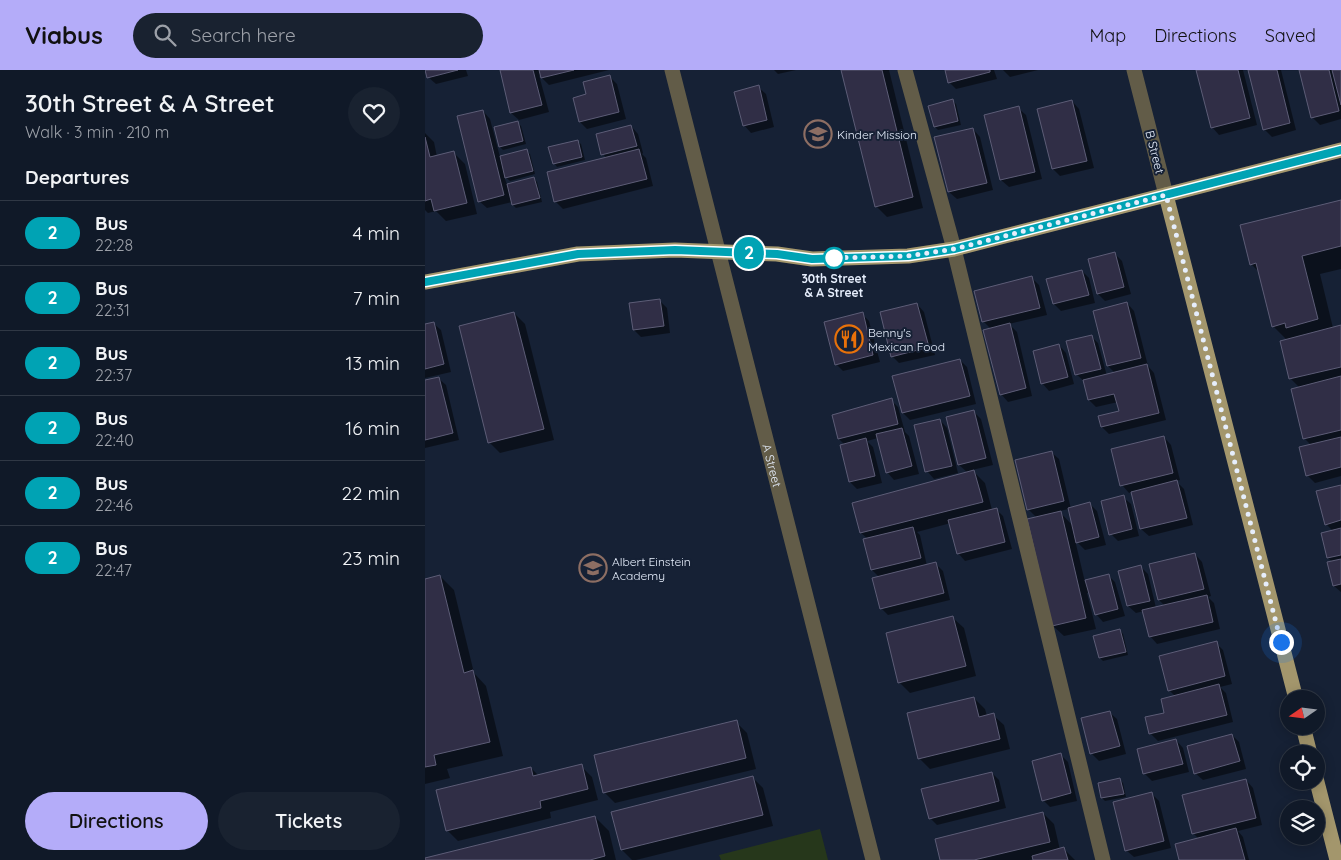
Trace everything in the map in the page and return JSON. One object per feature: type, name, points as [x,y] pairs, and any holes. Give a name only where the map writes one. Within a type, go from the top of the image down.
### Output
[{"type":"main road","points":[[425,282],[578,254],[675,250],[777,254],[812,259],[908,256],[954,249],[1341,150]]},
{"type":"main road","name":"B Street","points":[[1166,195],[1294,690]]},
{"type":"main road","points":[[1319,790],[1337,860]]},
{"type":"street","name":"A Street","points":[[673,70],[873,860]]},
{"type":"street","points":[[905,70],[954,249],[1103,860]]},
{"type":"street","name":"B Street","points":[[1134,70],[1166,195]]},
{"type":"green space","points":[[820,829],[828,860],[721,860],[719,855]]},
{"type":"building","points":[[425,70],[458,70],[427,78]]},
{"type":"building","points":[[500,70],[533,70],[542,105],[510,113]]},
{"type":"building","points":[[539,70],[574,70],[541,78]]},
{"type":"building","points":[[841,70],[882,70],[913,197],[875,207]]},
{"type":"building","points":[[945,70],[990,70],[990,72],[948,83]]},
{"type":"building","points":[[1196,70],[1238,70],[1250,118],[1211,128]]},
{"type":"building","points":[[1248,70],[1277,70],[1290,123],[1263,130]]},
{"type":"building","points":[[1299,70],[1329,70],[1339,111],[1311,118]]},
{"type":"building","points":[[1332,70],[1341,70],[1341,105]]},
{"type":"building","points":[[610,75],[619,112],[579,122],[573,98],[586,94],[583,82]]},
{"type":"building","points":[[759,85],[767,120],[743,126],[734,92]]},
{"type":"building","points":[[953,99],[958,121],[934,127],[928,106]]},
{"type":"building","points":[[1072,100],[1087,161],[1052,169],[1037,109]]},
{"type":"building","points":[[1019,106],[1035,172],[1000,180],[984,115]]},
{"type":"building","points":[[483,110],[504,195],[478,202],[457,116]]},
{"type":"building","points":[[518,121],[523,141],[499,147],[494,127]]},
{"type":"building","points":[[631,125],[637,146],[601,155],[596,134]]},
{"type":"building","points":[[973,128],[987,183],[948,192],[934,137]]},
{"type":"building","points":[[425,137],[430,157],[454,151],[467,203],[434,211],[431,199],[425,201]]},
{"type":"building","points":[[578,140],[582,157],[553,164],[548,147]]},
{"type":"building","points":[[527,149],[533,171],[505,178],[500,156]]},
{"type":"building","points":[[639,149],[647,179],[554,202],[547,172]]},
{"type":"building","points":[[534,177],[540,198],[512,205],[507,184]]},
{"type":"building","points":[[1341,200],[1341,246],[1302,256],[1318,319],[1286,328],[1285,323],[1272,327],[1256,263],[1250,265],[1240,225]]},
{"type":"building","points":[[1115,252],[1124,287],[1097,294],[1088,259]]},
{"type":"building","points":[[1082,270],[1089,295],[1053,304],[1046,279]]},
{"type":"building","points":[[1032,276],[1040,308],[982,322],[974,291]]},
{"type":"building","points":[[660,299],[664,326],[633,330],[629,303]]},
{"type":"building","points":[[1127,302],[1141,358],[1107,366],[1093,311]]},
{"type":"building","points":[[917,303],[929,347],[891,357],[880,312]]},
{"type":"building","points":[[514,312],[544,429],[488,443],[459,326]]},
{"type":"building","name":"Benny's Mexican Food","points":[[863,312],[873,355],[835,365],[824,322]]},
{"type":"building","points":[[434,322],[444,364],[425,369],[425,324]]},
{"type":"building","points":[[1010,323],[1026,388],[1000,395],[983,330]]},
{"type":"building","points":[[1341,325],[1341,367],[1289,379],[1280,341]]},
{"type":"building","points":[[1092,335],[1101,369],[1075,375],[1066,341]]},
{"type":"building","points":[[1059,344],[1068,377],[1041,384],[1033,351]]},
{"type":"building","points":[[960,359],[970,396],[902,413],[892,376]]},
{"type":"building","points":[[1147,364],[1159,413],[1101,427],[1098,416],[1119,411],[1114,394],[1088,400],[1083,380]]},
{"type":"building","points":[[1341,376],[1341,430],[1303,439],[1291,389]]},
{"type":"building","points":[[439,377],[453,433],[425,440],[425,380]]},
{"type":"building","points":[[892,398],[898,424],[838,439],[832,415]]},
{"type":"building","points":[[974,410],[986,458],[958,465],[946,417]]},
{"type":"building","points":[[940,419],[952,466],[925,472],[914,425]]},
{"type":"building","points":[[902,428],[912,466],[886,473],[876,434]]},
{"type":"building","points":[[1164,436],[1173,473],[1120,486],[1111,449]]},
{"type":"building","points":[[1341,437],[1341,467],[1306,476],[1299,447]]},
{"type":"building","points":[[866,438],[875,476],[849,482],[840,445]]},
{"type":"building","points":[[1052,451],[1064,501],[1027,510],[1015,460]]},
{"type":"building","points":[[974,470],[983,502],[860,533],[852,503]]},
{"type":"building","points":[[1177,480],[1187,518],[1140,529],[1131,492]]},
{"type":"building","points":[[1341,485],[1341,520],[1325,525],[1316,491]]},
{"type":"building","points":[[1124,495],[1132,529],[1109,535],[1101,501]]},
{"type":"building","points":[[1090,502],[1099,537],[1076,543],[1068,508]]},
{"type":"building","points":[[997,508],[1005,542],[957,554],[948,520]]},
{"type":"building","points":[[1061,511],[1086,618],[1052,626],[1027,519]]},
{"type":"building","points":[[913,527],[921,558],[871,570],[863,539]]},
{"type":"building","points":[[1341,528],[1341,555],[1327,558],[1321,533]]},
{"type":"building","points":[[1195,553],[1204,589],[1158,600],[1149,564]]},
{"type":"building","points":[[1341,559],[1341,584],[1333,586],[1327,562]]},
{"type":"building","points":[[936,562],[944,593],[880,609],[872,578]]},
{"type":"building","points":[[1141,565],[1150,601],[1127,606],[1118,571]]},
{"type":"building","points":[[1109,574],[1118,609],[1095,615],[1085,580]]},
{"type":"building","points":[[440,575],[464,673],[473,670],[490,742],[434,755],[436,765],[425,767],[425,579]]},
{"type":"building","points":[[1207,595],[1213,622],[1149,637],[1142,610]]},
{"type":"building","points":[[953,616],[966,666],[898,683],[886,633]]},
{"type":"building","points":[[1120,629],[1126,652],[1099,658],[1093,636]]},
{"type":"building","points":[[1217,641],[1225,676],[1168,691],[1159,656]]},
{"type":"building","points":[[1219,684],[1227,715],[1149,734],[1145,717],[1164,713],[1161,699]]},
{"type":"building","points":[[974,697],[979,717],[994,713],[1000,739],[918,759],[907,713]]},
{"type":"building","points":[[1110,711],[1120,746],[1090,754],[1081,718]]},
{"type":"building","points":[[737,720],[746,758],[603,793],[594,755]]},
{"type":"building","points":[[1232,734],[1240,761],[1194,774],[1187,746]]},
{"type":"building","points":[[1176,739],[1183,764],[1143,774],[1137,749]]},
{"type":"building","points":[[1061,753],[1071,793],[1042,801],[1032,761]]},
{"type":"building","points":[[582,764],[588,789],[540,801],[541,808],[446,831],[436,790],[531,767],[533,776]]},
{"type":"building","points":[[992,772],[999,801],[929,819],[921,789]]},
{"type":"building","points":[[753,776],[763,815],[621,850],[611,812]]},
{"type":"building","points":[[1120,778],[1124,794],[1101,798],[1098,783]]},
{"type":"building","points":[[1246,779],[1256,818],[1192,834],[1182,795]]},
{"type":"building","points":[[1152,792],[1164,841],[1125,851],[1113,802]]},
{"type":"building","points":[[1043,812],[1050,842],[974,860],[940,860],[935,839]]},
{"type":"building","points":[[595,816],[605,856],[590,860],[425,860],[425,858]]},
{"type":"building","points":[[1236,828],[1245,860],[1179,860],[1175,844]]},
{"type":"building","points":[[1064,847],[1068,860],[1033,860],[1032,856]]},
{"type":"bus line","name":"2","points":[[425,282],[578,254],[675,250],[777,254],[812,259],[908,256],[954,249],[1341,150]]},
{"type":"place","name":"Kinder Mission","points":[[818,134]]},
{"type":"place","name":"30th Street & A Street","points":[[834,258]]},
{"type":"place","name":"Benny's Mexican Food","points":[[849,339]]},
{"type":"place","name":"Albert Einstein Academy","points":[[593,568]]},
{"type":"route","points":[[834,258],[831,258],[908,256],[954,249],[1166,195],[1281,642]]}]
